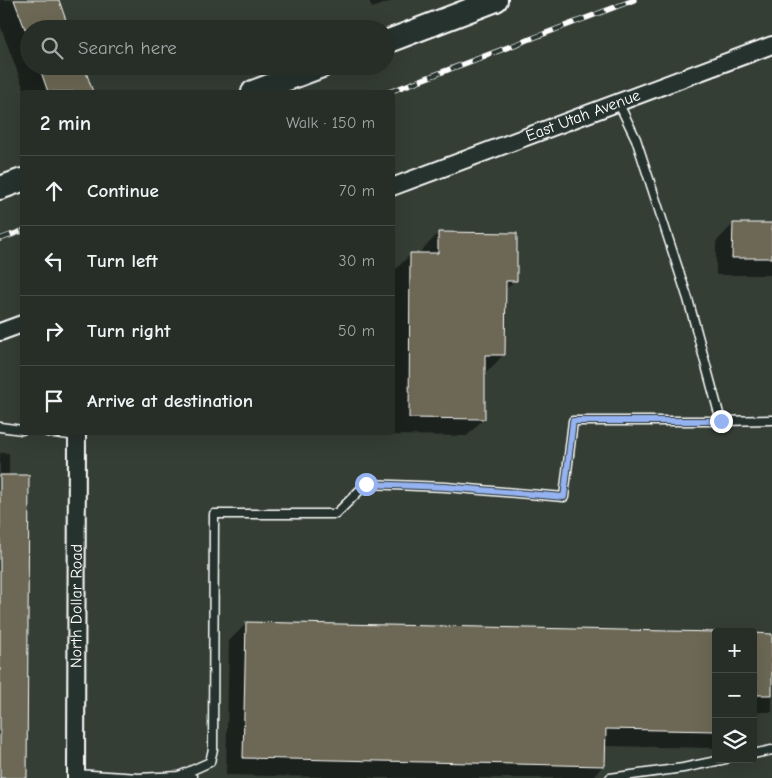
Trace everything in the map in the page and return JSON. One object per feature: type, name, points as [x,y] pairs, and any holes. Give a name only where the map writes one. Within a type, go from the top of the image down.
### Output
[{"type":"street","points":[[395,39],[496,0]]},
{"type":"street","name":"East Utah Avenue","points":[[395,185],[772,45]]},
{"type":"street","points":[[258,90],[298,75]]},
{"type":"street","points":[[0,188],[20,181]]},
{"type":"street","points":[[0,332],[20,325]]},
{"type":"street","name":"North Dollar Road","points":[[76,776],[77,435]]},
{"type":"lane","points":[[618,102],[636,139],[688,300],[721,421]]},
{"type":"lane","points":[[179,776],[210,762],[213,749],[214,514],[336,514],[366,484],[446,487],[564,497],[573,421],[772,420]]},
{"type":"lane","points":[[0,427],[20,430]]},
{"type":"lane","points":[[757,753],[772,750]]},
{"type":"lane","points":[[610,778],[712,762]]},
{"type":"lane","points":[[76,776],[139,778],[179,776],[193,778]]},
{"type":"building","points":[[14,0],[59,0],[66,20],[22,20]]},
{"type":"building","points":[[42,75],[87,75],[92,90],[47,90]]},
{"type":"building","points":[[733,223],[772,223],[772,258],[732,258]]},
{"type":"building","points":[[438,232],[517,233],[517,281],[506,281],[505,355],[485,355],[485,419],[409,418],[410,253],[438,253]]},
{"type":"building","points":[[0,475],[29,475],[27,778],[0,778]]},
{"type":"building","points":[[246,622],[712,632],[712,731],[606,729],[605,766],[243,758]]},
{"type":"building","points":[[757,633],[772,634],[772,695],[757,695]]},
{"type":"railway","points":[[394,90],[634,0]]},
{"type":"railway","points":[[0,239],[20,232]]},
{"type":"route","points":[[366,484],[446,487],[564,497],[573,421],[721,421]]}]
